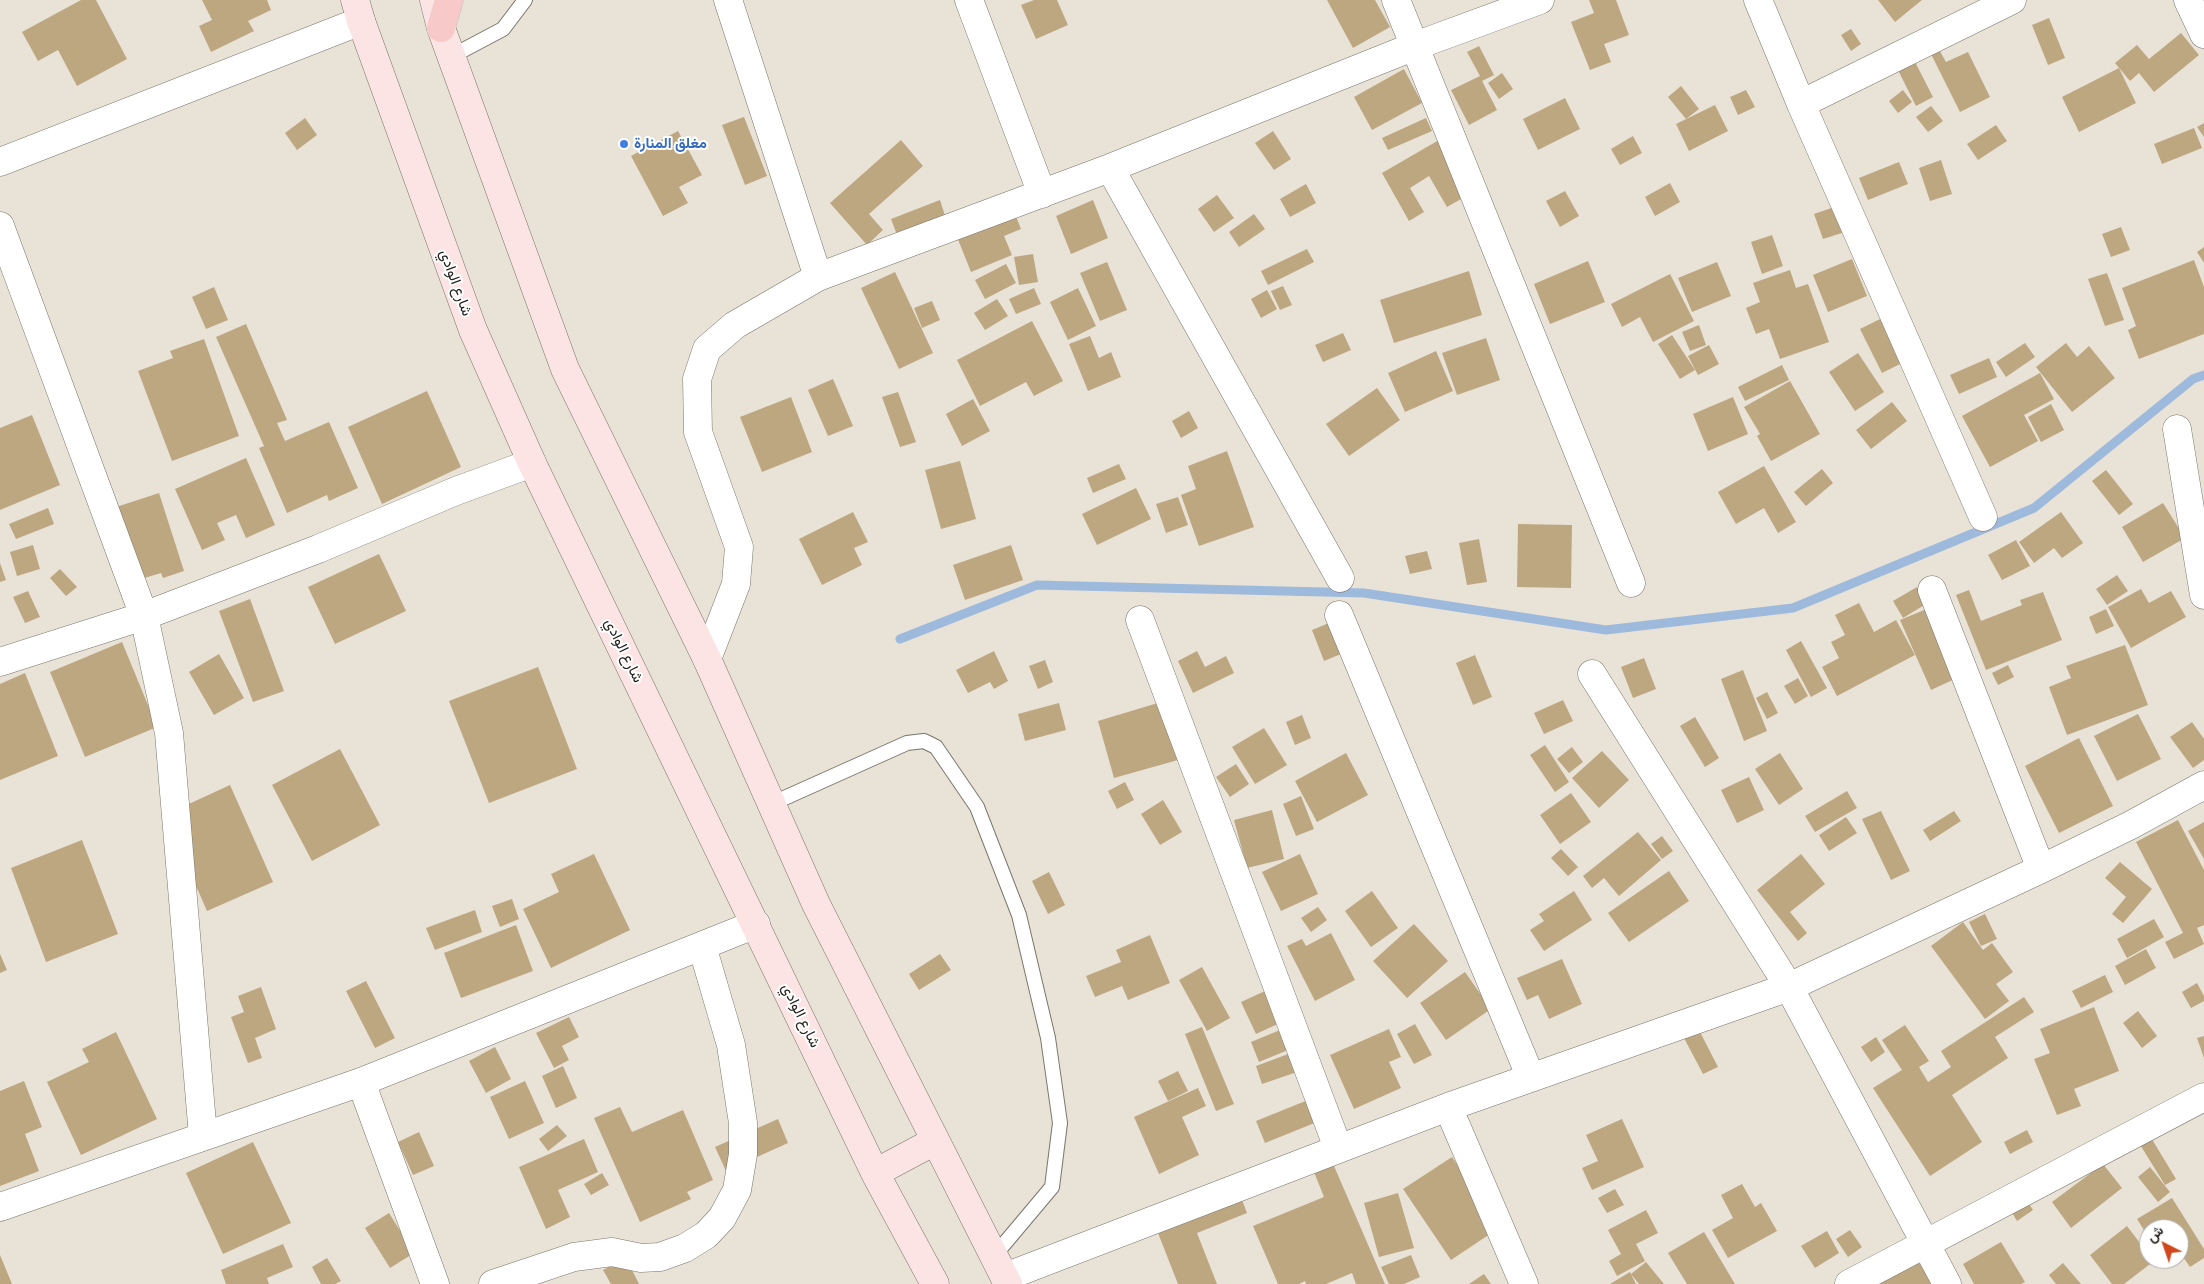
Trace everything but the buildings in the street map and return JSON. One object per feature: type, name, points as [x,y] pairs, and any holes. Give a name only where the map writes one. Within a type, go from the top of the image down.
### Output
[{"type":"main road","points":[[434,0],[441,28],[565,369],[707,659],[816,904],[1002,1272]]},
{"type":"main road","points":[[441,28],[449,0]]},
{"type":"main road","name":"شارع الوادي","points":[[358,10],[473,330],[532,464],[875,1173],[935,1284]]},
{"type":"main road","points":[[875,1173],[935,1141]]},
{"type":"street","points":[[728,0],[818,277]]},
{"type":"street","points":[[969,0],[1042,194]]},
{"type":"street","points":[[1396,0],[1631,583]]},
{"type":"street","points":[[707,659],[736,584],[740,547],[698,432],[697,379],[707,349],[735,325],[818,277],[1110,168],[1415,46],[1540,0]]},
{"type":"street","points":[[1758,0],[1800,104],[1983,516]]},
{"type":"street","points":[[1800,104],[2012,0]]},
{"type":"street","points":[[2188,0],[2204,34]]},
{"type":"street","points":[[0,162],[358,10]]},
{"type":"street","points":[[1110,168],[1340,578]]},
{"type":"street","points":[[0,226],[144,616],[169,733],[203,1136]]},
{"type":"street","points":[[2177,429],[2204,595]]},
{"type":"street","points":[[0,662],[144,616],[318,549],[456,491],[532,464]]},
{"type":"street","points":[[1932,590],[2041,869]]},
{"type":"street","points":[[1339,615],[1531,1078]]},
{"type":"street","points":[[1140,620],[1338,1148]]},
{"type":"street","points":[[1592,674],[1789,987],[1947,1284]]},
{"type":"street","points":[[1002,1272],[1448,1107],[1789,987],[2041,869],[2131,825],[2204,785]]},
{"type":"street","points":[[0,1207],[361,1082],[756,924]]},
{"type":"street","points":[[493,1284],[574,1257],[612,1252],[641,1258],[660,1257],[685,1248],[699,1240],[722,1218],[737,1190],[743,1154],[744,1124],[731,1045],[702,946]]},
{"type":"street","points":[[361,1082],[435,1284]]},
{"type":"street","points":[[1849,1284],[2204,1097]]},
{"type":"street","points":[[1448,1107],[1524,1284]]},
{"type":"lane","points":[[452,56],[503,29],[525,0]]},
{"type":"lane","points":[[771,804],[907,743],[924,741],[936,748],[977,807],[1019,915],[1048,1038],[1060,1123],[1052,1187],[1002,1272]]},
{"type":"waterway","points":[[900,639],[1037,585],[1364,593],[1606,630],[1793,608],[2034,508],[2193,379],[2204,375]]},
{"type":"place","name":"مغلق المنارة","points":[[624,144]]}]
